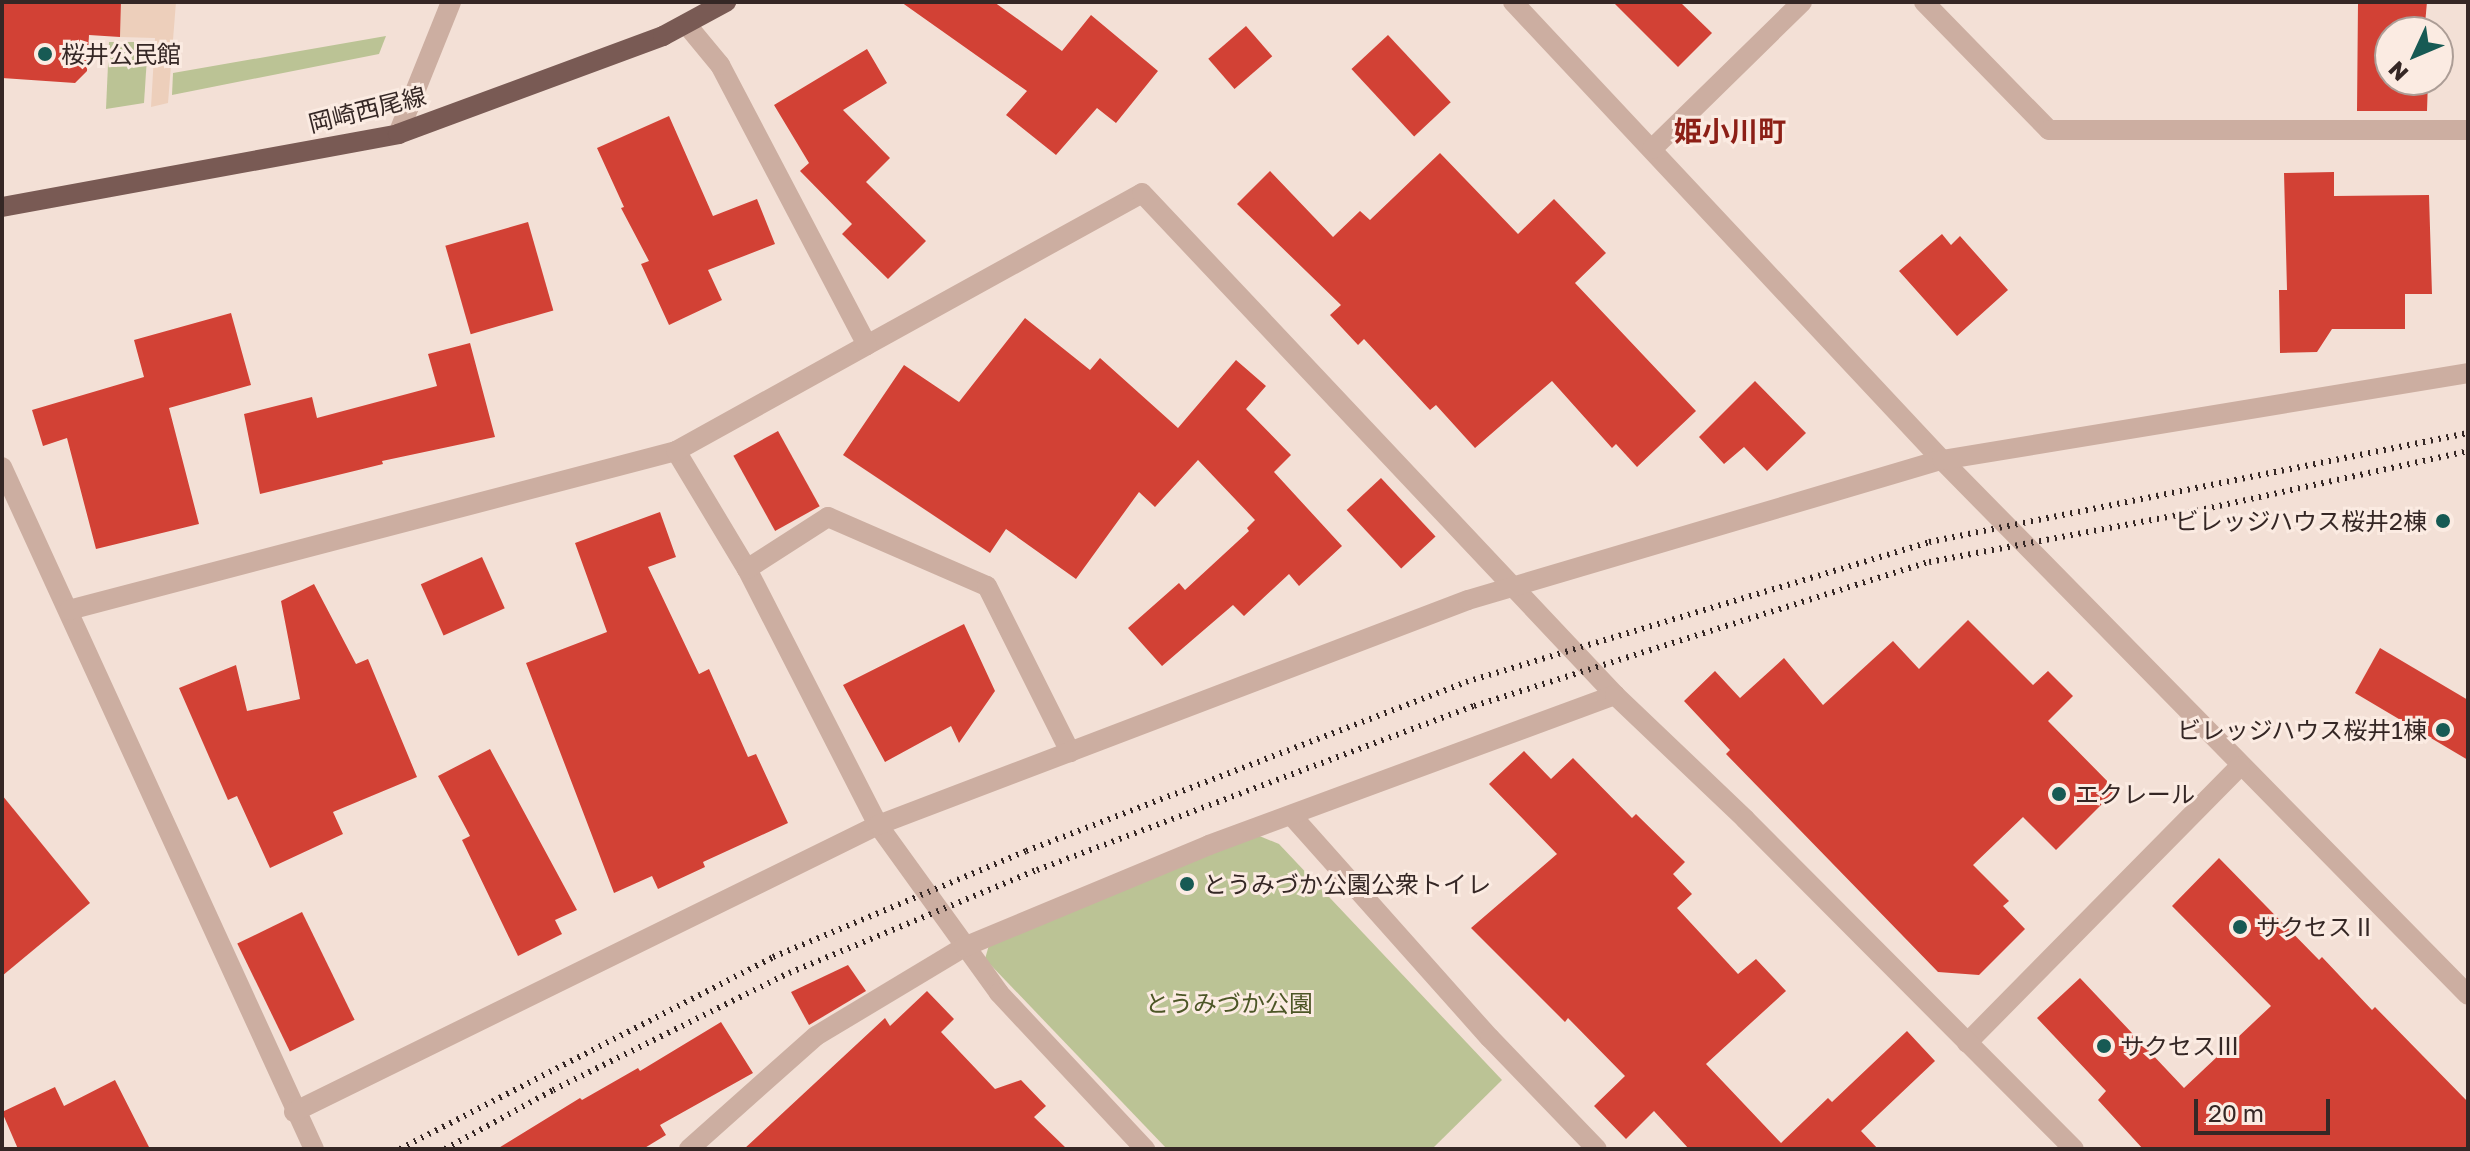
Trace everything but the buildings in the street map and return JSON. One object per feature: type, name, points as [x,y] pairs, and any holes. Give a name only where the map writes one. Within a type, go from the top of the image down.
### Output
[{"type":"main road","name":"岡崎西尾線","points":[[2,207],[398,134],[663,36],[726,2]]},
{"type":"street","points":[[398,134],[451,2]]},
{"type":"street","points":[[1513,2],[1942,460],[2468,995]]},
{"type":"street","points":[[1652,149],[1802,2]]},
{"type":"street","points":[[1924,2],[2049,130],[2468,130]]},
{"type":"street","points":[[686,24],[720,65],[867,345]]},
{"type":"street","points":[[69,610],[676,451],[1142,193],[1615,695],[1745,819],[2074,1149]]},
{"type":"street","points":[[294,1112],[878,825],[1468,600],[1942,460],[2468,373]]},
{"type":"street","points":[[676,451],[747,569],[878,825],[999,993],[1145,1149]]},
{"type":"street","points":[[2,467],[294,1112],[314,1149]]},
{"type":"street","points":[[747,569],[828,517],[987,586],[1070,752]]},
{"type":"street","points":[[689,1149],[816,1036],[964,947],[1209,845],[1615,695]]},
{"type":"street","points":[[1967,1043],[2240,766]]},
{"type":"street","points":[[1292,816],[1490,1038],[1597,1149]]},
{"type":"green space","points":[[386,36],[379,54],[172,95],[173,73]]},
{"type":"green space","points":[[109,42],[148,42],[144,103],[106,109]]},
{"type":"green space","name":"とうみづか公園","points":[[1257,835],[1279,844],[1502,1080],[1432,1149],[1167,1149],[985,959],[991,938]]},
{"type":"shaded area","points":[[121,2],[176,2],[168,103],[151,107],[155,38],[120,37]]},
{"type":"railway","points":[[400,1149],[773,957],[1026,851],[1466,682],[1929,542],[2468,433]]},
{"type":"railway","points":[[445,1149],[553,1090],[789,973],[1037,870],[1474,706],[1929,562],[2173,516],[2468,451]]},
{"type":"place","name":"桜井公民館","points":[[45,54]]},
{"type":"place","name":"ビレッジハウス桜井2棟","points":[[2443,521]]},
{"type":"place","name":"ビレッジハウス桜井1棟","points":[[2443,730]]},
{"type":"place","name":"エクレール","points":[[2059,794]]},
{"type":"place","name":"とうみづか公園公衆トイレ","points":[[1187,884]]},
{"type":"place","name":"サクセスⅡ","points":[[2240,927]]},
{"type":"place","name":"サクセスⅢ","points":[[2104,1046]]},
{"type":"district","name":"姫小川町","points":[[1730,131]]}]
